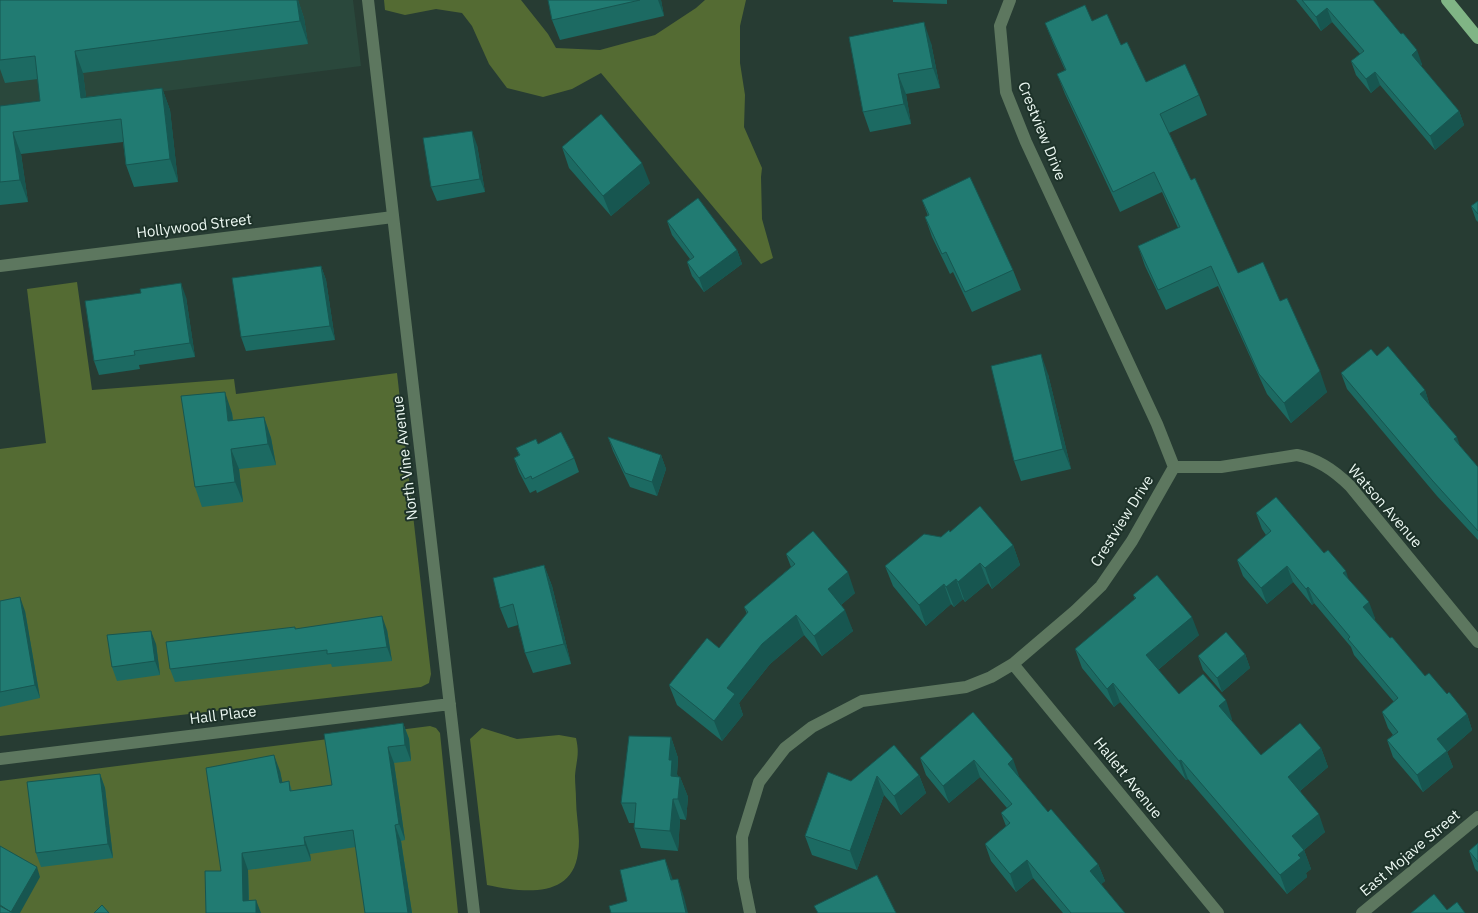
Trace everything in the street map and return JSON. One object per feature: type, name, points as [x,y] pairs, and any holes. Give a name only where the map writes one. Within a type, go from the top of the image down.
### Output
[{"type":"main road","points":[[1447,0],[1478,38]]},
{"type":"street","name":"North Vine Avenue","points":[[368,0],[474,913]]},
{"type":"street","name":"Crestview Drive","points":[[750,913],[743,878],[742,836],[759,782],[785,748],[812,727],[862,701],[966,687],[991,678],[1013,664],[1101,586],[1132,541],[1174,467],[1157,424],[1026,142],[1006,92],[1000,26],[1010,0]]},
{"type":"street","name":"Hollywood Street","points":[[0,266],[393,217]]},
{"type":"street","name":"Watson Avenue","points":[[1174,467],[1221,467],[1297,455],[1324,465],[1350,486],[1478,642]]},
{"type":"street","name":"Hallett Avenue","points":[[1013,664],[1218,913]]},
{"type":"street","name":"Hall Place","points":[[0,759],[450,704]]},
{"type":"street","name":"East Mojave Street","points":[[1362,913],[1478,817]]},
{"type":"shaded area","points":[[0,0],[353,0],[361,66],[0,112]]},
{"type":"green space","points":[[384,0],[521,0],[548,34],[556,48],[600,50],[655,35],[705,0],[746,0],[740,26],[740,63],[745,95],[744,127],[762,168],[762,219],[773,258],[761,264],[601,73],[572,89],[543,97],[507,88],[489,64],[472,26],[462,13],[436,9],[405,15],[385,10]]},
{"type":"green space","points":[[77,282],[92,390],[234,379],[236,394],[397,373],[431,674],[429,683],[421,687],[0,736],[0,449],[46,443],[27,289]]},
{"type":"green space","points":[[430,726],[436,728],[440,733],[458,913],[0,913],[0,781]]},
{"type":"green space","points":[[482,728],[517,739],[559,735],[576,738],[578,754],[575,779],[579,847],[574,868],[566,879],[556,886],[543,889],[515,890],[487,885],[470,739]]},
{"type":"building","points":[[0,0],[297,0],[300,21],[75,51],[81,98],[162,88],[170,159],[126,165],[121,119],[13,132],[20,180],[0,182],[0,106],[40,101],[35,56],[0,60]]},
{"type":"building","points":[[548,0],[640,0],[552,20]]},
{"type":"building","points":[[1302,0],[1373,0],[1417,50],[1412,55],[1459,111],[1430,136],[1375,72],[1366,79],[1351,61],[1364,51],[1327,8],[1316,17]]},
{"type":"building","points":[[1085,5],[1092,21],[1107,14],[1121,45],[1127,42],[1146,82],[1185,64],[1199,95],[1160,114],[1191,180],[1195,178],[1238,273],[1263,262],[1280,301],[1287,298],[1320,371],[1284,403],[1259,374],[1211,266],[1158,290],[1138,246],[1180,227],[1154,172],[1113,192],[1057,74],[1066,70],[1045,23]]},
{"type":"building","points":[[924,22],[933,68],[898,74],[904,104],[863,112],[849,37]]},
{"type":"building","points":[[601,114],[642,163],[603,196],[562,147]]},
{"type":"building","points":[[472,131],[480,179],[431,187],[423,138]]},
{"type":"building","points":[[970,177],[1013,270],[965,292],[946,252],[942,254],[925,217],[929,215],[922,200]]},
{"type":"building","points":[[698,198],[737,250],[699,278],[687,262],[694,257],[667,221]]},
{"type":"building","points":[[1478,201],[1478,214],[1471,206]]},
{"type":"building","points":[[321,266],[330,326],[241,337],[232,278]]},
{"type":"building","points":[[181,283],[190,343],[134,351],[135,355],[94,361],[85,301],[141,293],[140,289]]},
{"type":"building","points":[[1388,346],[1425,390],[1420,394],[1457,437],[1454,439],[1478,467],[1478,531],[1341,373],[1371,349],[1377,356]]},
{"type":"building","points":[[1041,354],[1063,449],[1014,461],[991,366]]},
{"type":"building","points":[[225,392],[228,421],[264,417],[268,444],[231,449],[235,482],[195,487],[181,396]]},
{"type":"building","points":[[561,432],[574,458],[532,479],[531,476],[525,479],[514,458],[520,455],[516,448],[536,439],[538,444]]},
{"type":"building","points":[[608,437],[661,455],[652,482],[625,473]]},
{"type":"building","points":[[1276,497],[1324,553],[1328,550],[1346,571],[1343,573],[1369,602],[1363,607],[1390,638],[1392,637],[1425,676],[1429,673],[1447,694],[1449,692],[1467,714],[1437,739],[1447,751],[1417,775],[1387,740],[1398,732],[1382,712],[1398,698],[1348,639],[1350,637],[1308,587],[1306,589],[1287,566],[1261,588],[1237,560],[1271,531],[1256,513]]},
{"type":"building","points":[[980,506],[1013,545],[985,568],[980,563],[958,582],[956,579],[946,587],[944,584],[919,605],[885,566],[924,534],[941,537],[949,530],[950,532]]},
{"type":"building","points":[[813,531],[848,572],[828,589],[845,610],[814,636],[796,615],[762,644],[727,688],[735,694],[714,721],[669,685],[707,638],[719,648],[748,612],[744,607],[795,564],[786,554]]},
{"type":"building","points":[[544,565],[564,644],[525,653],[513,604],[500,608],[493,578]]},
{"type":"building","points":[[1157,575],[1192,617],[1146,655],[1179,694],[1203,674],[1226,700],[1219,706],[1261,755],[1300,723],[1321,748],[1288,777],[1319,814],[1292,836],[1304,850],[1298,855],[1301,858],[1280,875],[1113,683],[1107,689],[1075,649],[1136,598],[1133,595]]},
{"type":"building","points":[[20,597],[35,685],[0,692],[0,601]]},
{"type":"building","points":[[382,616],[387,647],[327,654],[327,650],[170,669],[166,642],[295,627],[295,629]]},
{"type":"building","points":[[151,631],[155,661],[112,667],[107,635]]},
{"type":"building","points":[[1226,632],[1245,654],[1217,678],[1198,656]]},
{"type":"building","points":[[973,712],[1013,759],[1008,764],[1048,812],[1051,809],[1098,864],[1090,871],[1125,913],[1071,913],[1027,860],[1010,874],[985,844],[1010,823],[1001,813],[1012,804],[974,760],[943,786],[920,758]]},
{"type":"building","points":[[403,723],[405,745],[388,747],[399,824],[395,825],[408,913],[365,913],[353,830],[304,837],[305,845],[242,853],[243,901],[256,900],[256,913],[206,913],[205,871],[221,871],[206,768],[274,755],[280,783],[289,781],[290,791],[332,785],[324,734]]},
{"type":"building","points":[[629,736],[671,737],[669,760],[672,760],[671,776],[680,777],[678,799],[673,799],[670,831],[634,828],[636,803],[621,803]]},
{"type":"building","points":[[894,745],[919,775],[894,796],[877,776],[850,851],[805,836],[828,772],[851,781]]},
{"type":"building","points":[[100,774],[108,844],[36,853],[27,782]]},
{"type":"building","points":[[1478,843],[1478,862],[1469,851]]},
{"type":"building","points":[[0,846],[37,867],[11,912],[0,905]]},
{"type":"building","points":[[665,859],[671,880],[678,879],[686,913],[611,913],[609,906],[627,901],[620,870]]},
{"type":"building","points":[[877,875],[896,913],[818,913],[814,906]]},
{"type":"building","points":[[1434,894],[1447,910],[1457,902],[1465,913],[1411,913]]},
{"type":"building","points":[[102,905],[109,913],[94,913]]},
{"type":"building","points":[[0,906],[13,913],[0,913]]}]
